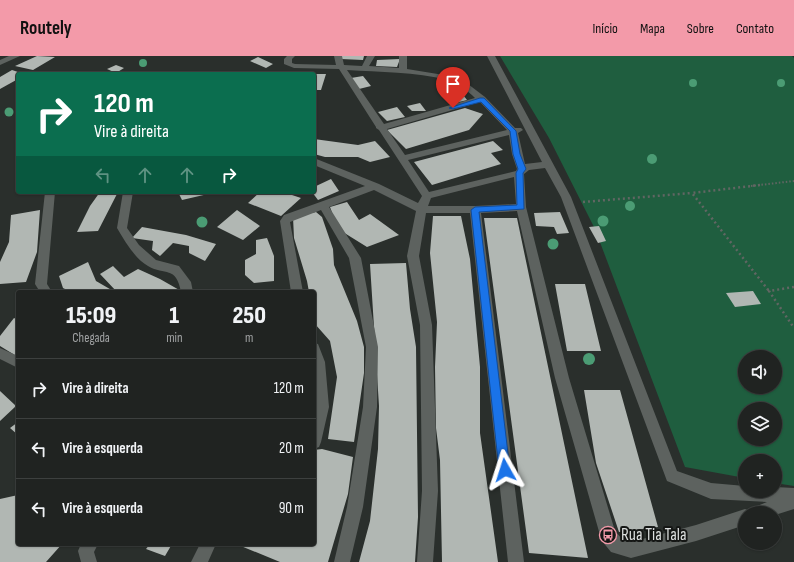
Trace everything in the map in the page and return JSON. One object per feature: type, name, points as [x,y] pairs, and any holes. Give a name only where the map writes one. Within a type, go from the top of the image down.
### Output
[{"type":"street","points":[[0,71],[2,62],[16,56]]},
{"type":"street","points":[[291,56],[288,59],[288,64],[294,66],[403,71],[450,78],[472,90],[513,131],[521,171],[521,207],[562,378],[608,535],[617,546],[631,550],[696,533],[738,519]]},
{"type":"street","points":[[338,56],[341,67],[400,159],[427,196]]},
{"type":"street","points":[[364,69],[371,56]]},
{"type":"street","points":[[403,56],[403,71]]},
{"type":"street","points":[[491,56],[566,197],[672,476],[711,491],[794,496]]},
{"type":"street","points":[[380,128],[482,99]]},
{"type":"street","points":[[400,159],[529,128]]},
{"type":"street","points":[[316,162],[375,186],[421,209],[475,210],[521,207]]},
{"type":"street","points":[[427,196],[521,171],[526,167],[548,164]]},
{"type":"street","points":[[297,290],[285,221],[288,218],[375,186]]},
{"type":"street","points":[[45,290],[41,284],[50,194]]},
{"type":"street","points":[[128,194],[122,228],[135,248],[152,263],[175,269],[185,282],[187,290]]},
{"type":"street","points":[[425,562],[430,491],[426,325],[414,256],[421,209],[427,196]]},
{"type":"street","points":[[324,206],[354,258],[372,347],[370,407],[355,507],[342,562]]},
{"type":"street","points":[[475,210],[516,562]]},
{"type":"street","points":[[0,353],[16,361]]},
{"type":"street","points":[[316,354],[319,362],[322,407],[316,433]]},
{"type":"street","points":[[779,506],[794,501]]},
{"type":"street","points":[[89,546],[86,551],[89,562]]},
{"type":"street","points":[[199,562],[207,546]]},
{"type":"path","points":[[582,202],[692,193],[794,181]]},
{"type":"path","points":[[692,193],[769,292],[794,328]]},
{"type":"path","points":[[769,292],[794,288]]},
{"type":"green space","points":[[500,56],[792,56],[794,58],[794,486],[782,484],[782,454],[738,454],[738,477],[685,467],[595,229],[549,138]]},
{"type":"building","points":[[37,56],[55,57],[33,70],[15,66]]},
{"type":"building","points":[[342,56],[364,56],[363,60],[341,59]]},
{"type":"building","points":[[258,57],[273,64],[266,68],[250,61]]},
{"type":"building","points":[[400,59],[397,67],[376,66],[377,60]]},
{"type":"building","points":[[116,65],[124,68],[118,72],[107,69]]},
{"type":"building","points":[[12,70],[18,72],[16,72],[16,80],[0,89],[0,77]]},
{"type":"building","points":[[316,74],[326,74],[321,90],[316,90]]},
{"type":"building","points":[[363,76],[371,86],[359,89],[351,78]]},
{"type":"building","points":[[460,91],[467,100],[455,103],[450,94]]},
{"type":"building","points":[[420,103],[426,111],[412,111],[407,106]]},
{"type":"building","points":[[397,107],[405,117],[387,121],[378,112]]},
{"type":"building","points":[[465,108],[483,114],[469,130],[406,149],[387,130]]},
{"type":"building","points":[[316,139],[358,145],[375,141],[390,157],[370,162],[358,157],[325,157],[316,155]]},
{"type":"building","points":[[493,141],[503,150],[491,153],[501,164],[432,185],[414,162]]},
{"type":"building","points":[[331,179],[339,191],[318,200],[314,194],[316,194],[316,186]]},
{"type":"building","points":[[99,194],[117,194],[98,231],[77,232],[90,206]]},
{"type":"building","points":[[179,194],[208,194],[182,200]]},
{"type":"building","points":[[258,194],[289,194],[301,198],[281,216],[248,203]]},
{"type":"building","points":[[347,202],[359,220],[370,214],[399,235],[367,247],[338,229],[330,207]]},
{"type":"building","points":[[40,210],[37,252],[26,282],[0,284],[0,262],[9,242],[11,215]]},
{"type":"building","points":[[237,210],[260,226],[243,240],[217,227]]},
{"type":"building","points":[[316,212],[322,217],[333,249],[334,265],[357,321],[364,347],[364,373],[354,442],[328,439],[337,377],[330,341],[316,325],[316,290],[309,290],[294,238],[293,217]]},
{"type":"building","points":[[560,212],[569,233],[557,234],[554,227],[536,226],[534,213]]},
{"type":"building","points":[[433,216],[461,216],[470,259],[480,367],[480,433],[498,562],[442,562],[440,460],[436,428],[435,367],[437,322],[430,253]]},
{"type":"building","points":[[484,218],[517,218],[588,558],[529,553]]},
{"type":"building","points":[[599,226],[606,241],[598,243],[589,227]]},
{"type":"building","points":[[142,227],[186,235],[216,244],[205,261],[189,253],[189,246],[173,243],[160,256],[152,250],[153,241],[132,238]]},
{"type":"building","points":[[267,238],[274,256],[274,281],[254,283],[245,275],[245,260],[256,254],[256,240]]},
{"type":"building","points":[[88,262],[96,281],[112,290],[67,290],[63,288],[59,276]]},
{"type":"building","points":[[406,263],[410,309],[416,347],[418,517],[415,562],[359,562],[370,521],[378,449],[379,406],[370,264]]},
{"type":"building","points":[[113,266],[124,277],[138,269],[179,290],[115,290],[100,274]]},
{"type":"building","points":[[555,284],[585,284],[601,351],[567,351]]},
{"type":"building","points":[[753,291],[761,304],[735,307],[726,293]]},
{"type":"building","points":[[14,318],[16,319],[16,356],[0,346],[0,336]]},
{"type":"building","points":[[584,390],[620,390],[658,527],[619,532],[596,463]]},
{"type":"building","points":[[0,391],[16,406],[0,421]]},
{"type":"building","points":[[16,424],[16,433],[10,428]]},
{"type":"building","points":[[322,449],[353,457],[348,494],[328,562],[280,562],[241,546],[316,546],[316,450]]},
{"type":"building","points":[[16,495],[16,546],[60,546],[46,562],[0,562],[0,499]]},
{"type":"building","points":[[148,546],[171,546],[165,556],[146,549]]},
{"type":"place","name":"Rua Tia Tala","points":[[608,535]]},
{"type":"route","points":[[453,108],[482,99],[513,131],[517,154],[522,169],[519,173],[521,207],[475,210],[505,470]]}]
